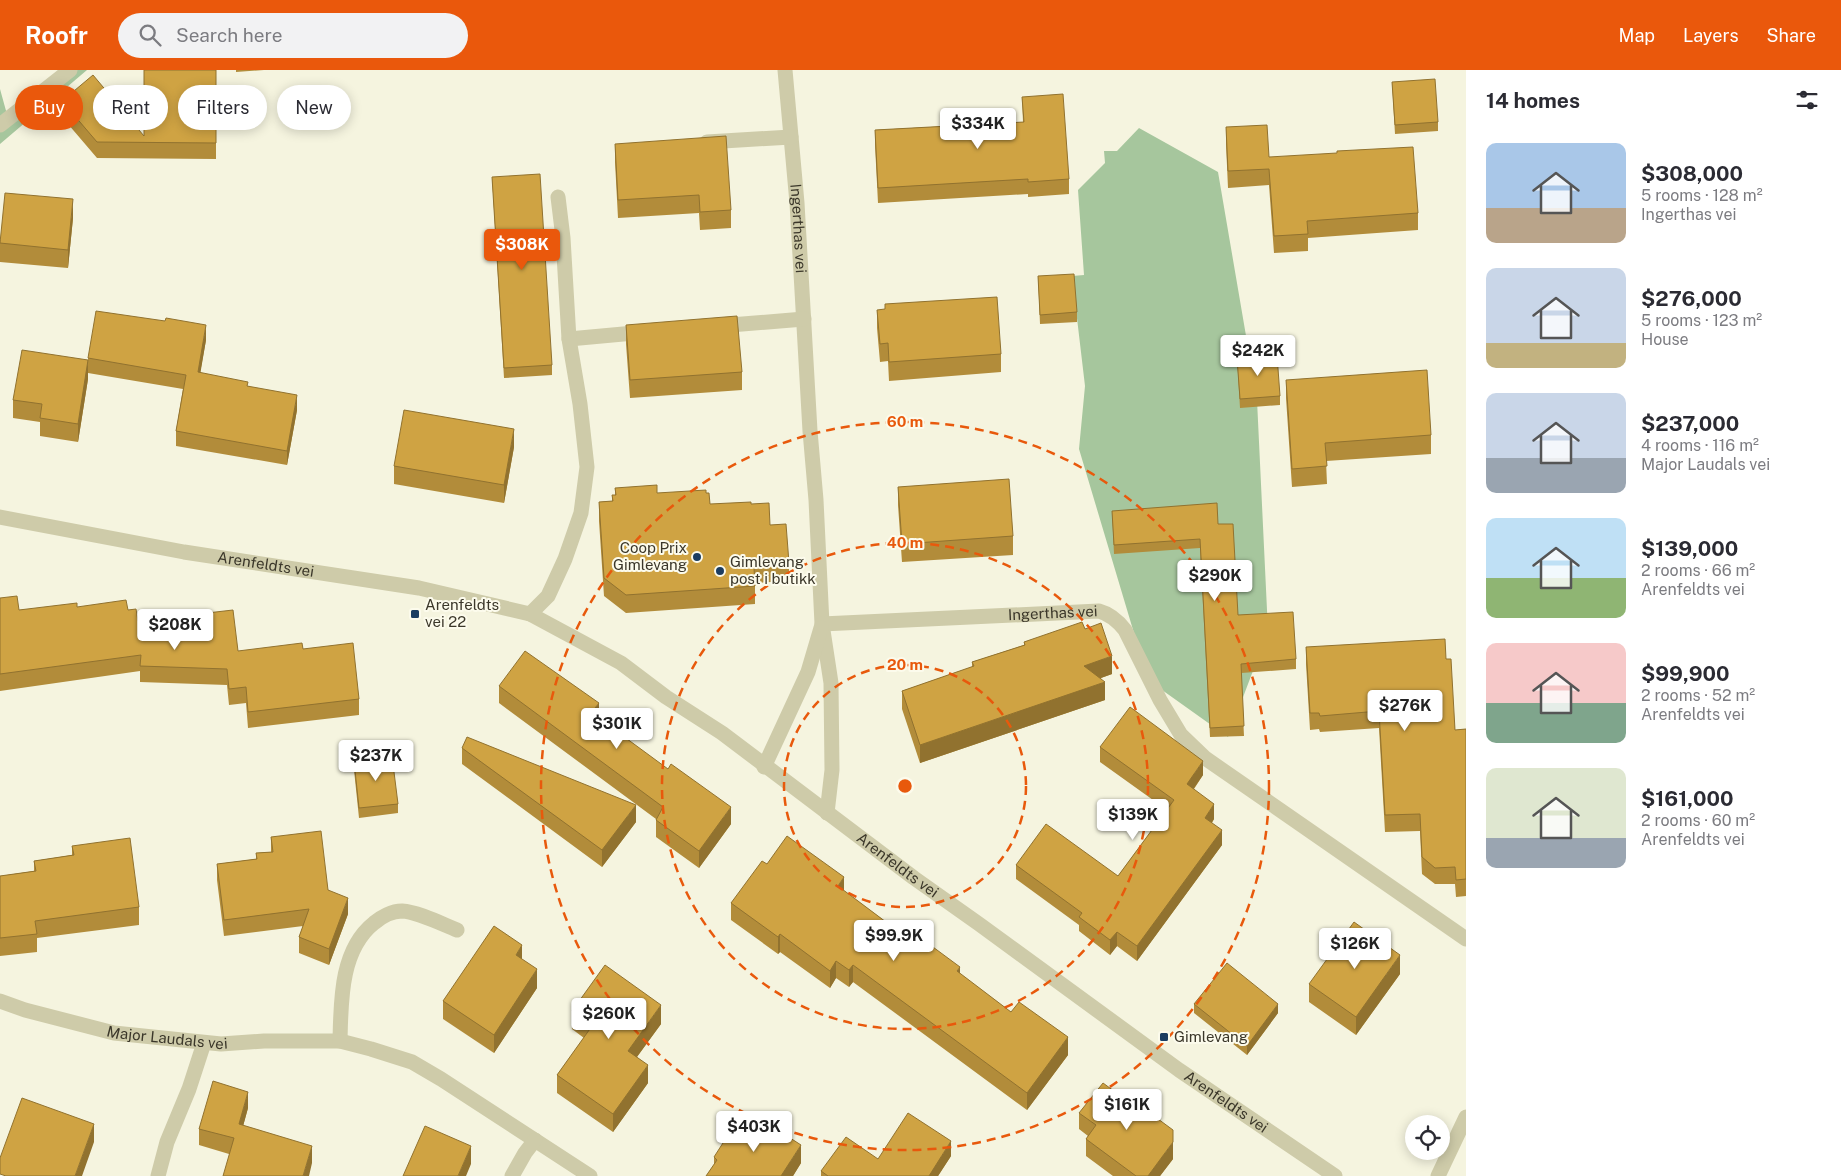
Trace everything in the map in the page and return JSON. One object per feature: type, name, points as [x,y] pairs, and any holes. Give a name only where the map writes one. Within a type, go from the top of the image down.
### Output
[{"type":"street","points":[[0,126],[70,70]]},
{"type":"street","name":"Ingerthas vei","points":[[785,70],[797,203],[822,624],[831,683],[832,770],[827,813]]},
{"type":"street","points":[[696,143],[791,137]]},
{"type":"street","points":[[530,614],[548,596],[565,559],[582,513],[587,468],[580,404],[569,339],[564,238],[558,197]]},
{"type":"street","points":[[706,327],[804,319]]},
{"type":"street","points":[[569,339],[657,332]]},
{"type":"street","name":"Arenfeldts vei","points":[[0,517],[184,552],[419,588],[530,614],[621,663],[666,697],[722,733],[764,767],[914,878],[1179,1070],[1335,1176]]},
{"type":"street","name":"Ingerthas vei","points":[[822,624],[1105,612],[1117,620],[1125,630],[1160,700],[1181,735],[1205,758],[1466,939]]},
{"type":"street","name":"Ingerthas vei","points":[[764,767],[808,672],[822,624]]},
{"type":"street","points":[[340,1041],[340,1006],[347,963],[364,930],[382,916],[401,911],[430,919],[457,930]]},
{"type":"street","name":"Major Laudals vei","points":[[0,1000],[25,1010],[114,1033],[204,1043],[340,1041],[371,1049],[412,1062],[590,1176]]},
{"type":"street","points":[[158,1176],[167,1142],[189,1089],[204,1043]]},
{"type":"street","points":[[1438,1176],[1466,1117]]},
{"type":"street","points":[[512,1176],[535,1140]]},
{"type":"green space","points":[[69,70],[87,70],[69,85],[50,85]]},
{"type":"green space","points":[[0,89],[8,118],[15,112],[16,130],[0,144]]},
{"type":"green space","points":[[1139,128],[1218,172],[1257,400],[1268,631],[1228,737],[1148,680],[1079,449],[1085,386],[1072,276],[1084,275],[1078,190],[1105,163],[1104,151],[1117,151]]},
{"type":"building","points":[[144,70],[216,70],[216,85],[178,85],[178,130],[216,130],[216,143],[97,142],[83,126],[83,85],[81,85],[93,75],[101,85],[93,85],[93,130],[139,130],[144,136],[144,130],[168,130],[168,85],[144,85]]},
{"type":"building","points":[[1435,79],[1438,122],[1395,125],[1392,82]]},
{"type":"building","points":[[1063,94],[1069,179],[1028,182],[1028,179],[878,188],[875,130],[1024,122],[1022,97]]},
{"type":"building","points":[[1267,125],[1269,157],[1413,147],[1418,213],[1307,221],[1308,234],[1274,236],[1269,169],[1228,171],[1226,127]]},
{"type":"building","points":[[726,136],[731,210],[700,212],[699,195],[618,200],[615,144]]},
{"type":"building","points":[[540,174],[552,365],[504,368],[492,177]]},
{"type":"building","points":[[5,193],[73,199],[68,250],[0,243]]},
{"type":"building","points":[[1074,274],[1077,312],[1040,315],[1038,276]]},
{"type":"building","points":[[997,297],[1001,354],[889,362],[888,343],[880,344],[877,310],[885,309],[885,304]]},
{"type":"building","points":[[96,311],[165,321],[166,318],[206,325],[198,372],[248,382],[247,386],[297,395],[287,451],[176,431],[186,375],[88,358]]},
{"type":"building","points":[[737,316],[742,372],[630,380],[626,325]]},
{"type":"building","points":[[22,350],[88,360],[78,424],[40,418],[42,404],[13,400]]},
{"type":"building","points":[[1277,355],[1280,396],[1240,399],[1237,358]]},
{"type":"building","points":[[1427,370],[1431,435],[1325,443],[1327,466],[1292,469],[1286,380]]},
{"type":"building","points":[[404,410],[514,429],[504,485],[394,466]]},
{"type":"building","points":[[1009,479],[1013,536],[902,544],[898,487]]},
{"type":"building","points":[[657,485],[657,493],[706,490],[706,493],[709,493],[710,504],[769,503],[770,525],[786,524],[789,563],[755,564],[755,586],[626,595],[604,578],[599,502],[613,501],[612,495],[616,495],[615,488]]},
{"type":"building","points":[[1217,503],[1218,524],[1233,524],[1238,615],[1293,612],[1296,659],[1241,664],[1244,726],[1210,728],[1200,539],[1114,545],[1112,511]]},
{"type":"building","points":[[17,596],[19,610],[77,603],[77,607],[126,600],[128,610],[136,609],[138,621],[233,610],[238,651],[302,643],[303,649],[353,643],[359,699],[248,712],[246,687],[229,689],[227,669],[140,666],[141,655],[0,674],[0,598]]},
{"type":"building","points":[[1082,622],[1085,629],[1101,623],[1112,656],[1084,666],[1105,682],[920,745],[902,691],[974,666],[972,662],[1025,645],[1024,642]]},
{"type":"building","points":[[1445,639],[1446,659],[1451,659],[1455,730],[1466,729],[1466,879],[1456,880],[1455,867],[1435,868],[1422,857],[1420,814],[1385,815],[1379,711],[1320,716],[1319,713],[1310,713],[1306,647]]},
{"type":"building","points":[[525,651],[599,703],[595,708],[623,728],[619,733],[668,769],[671,764],[731,807],[699,851],[656,820],[663,807],[499,686]]},
{"type":"building","points":[[1130,707],[1203,761],[1187,784],[1214,804],[1205,818],[1222,830],[1137,946],[1117,932],[1110,940],[1079,917],[1082,913],[1016,865],[1046,824],[1118,876],[1174,800],[1100,747]]},
{"type":"building","points":[[467,737],[636,805],[602,850],[462,748]]},
{"type":"building","points":[[392,756],[398,804],[359,808],[354,761]]},
{"type":"building","points":[[321,831],[328,890],[348,898],[329,949],[299,937],[309,909],[224,920],[217,864],[257,859],[256,853],[273,852],[271,837]]},
{"type":"building","points":[[787,836],[844,877],[838,886],[890,925],[891,923],[911,938],[914,933],[960,967],[957,971],[1011,1012],[1019,1002],[1068,1037],[1027,1093],[853,965],[849,970],[836,961],[830,971],[780,934],[778,937],[731,903],[762,861],[767,864]]},
{"type":"building","points":[[130,838],[139,907],[35,921],[37,934],[0,938],[0,876],[36,871],[34,861],[74,855],[72,846]]},
{"type":"building","points":[[1354,922],[1400,955],[1356,1017],[1309,984]]},
{"type":"building","points":[[494,926],[522,945],[516,955],[537,969],[494,1035],[443,1001]]},
{"type":"building","points":[[1227,963],[1278,1004],[1247,1046],[1194,1004]]},
{"type":"building","points":[[605,965],[661,1005],[628,1051],[648,1065],[613,1114],[557,1075],[592,1026],[572,1011]]},
{"type":"building","points":[[213,1081],[248,1092],[239,1124],[312,1146],[303,1176],[223,1176],[234,1138],[199,1129]]},
{"type":"building","points":[[1103,1083],[1118,1094],[1120,1091],[1173,1130],[1173,1142],[1148,1176],[1136,1176],[1086,1139],[1096,1125],[1079,1113]]},
{"type":"building","points":[[22,1098],[94,1124],[75,1176],[6,1176],[0,1174],[0,1158]]},
{"type":"building","points":[[908,1113],[951,1141],[929,1176],[828,1176],[821,1171],[846,1137],[878,1159]]},
{"type":"building","points":[[737,1121],[759,1135],[767,1123],[801,1145],[781,1176],[706,1176],[717,1160],[714,1157]]},
{"type":"building","points":[[425,1126],[471,1146],[458,1176],[403,1176]]},
{"type":"place","name":"Coop Prix Gimlevang","points":[[697,557]]},
{"type":"place","name":"Gimlevang post i butikk","points":[[720,571]]},
{"type":"place","name":"Arenfeldts vei 22","points":[[415,614]]},
{"type":"place","name":"Gimlevang","points":[[1164,1037]]}]
